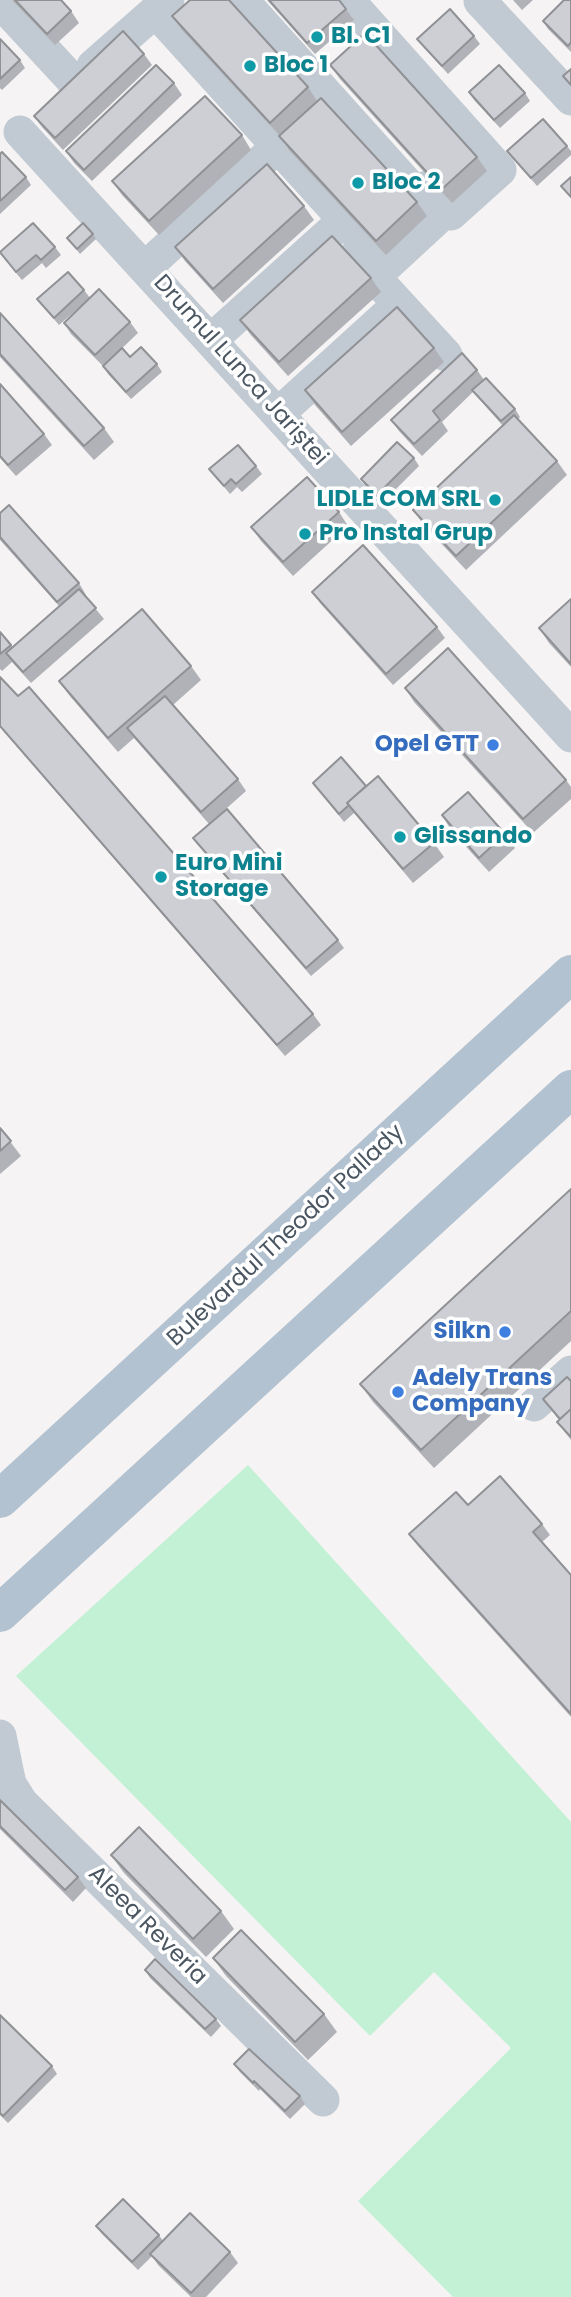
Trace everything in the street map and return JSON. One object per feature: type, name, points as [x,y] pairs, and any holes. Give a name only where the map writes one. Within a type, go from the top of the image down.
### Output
[{"type":"main road","name":"Bulevardul Theodor Pallady","points":[[0,1499],[571,974]]},
{"type":"main road","points":[[0,1613],[571,1089]]},
{"type":"street","points":[[29,121],[162,5],[386,266],[438,218],[242,0]]},
{"type":"street","points":[[258,0],[451,214],[500,170],[348,0]]},
{"type":"street","points":[[480,1],[571,99]]},
{"type":"street","name":"Drumul Lunca Jariștei","points":[[0,2],[29,121],[145,268],[571,736]]},
{"type":"street","points":[[212,97],[446,355]]},
{"type":"street","points":[[145,268],[266,158]]},
{"type":"street","points":[[211,340],[332,231]]},
{"type":"street","points":[[278,414],[400,304]]},
{"type":"street","points":[[534,1405],[571,1372]]},
{"type":"street","name":"Aleea Reveria","points":[[0,1736],[10,1784],[22,1802],[324,2100]]},
{"type":"green space","points":[[248,1465],[571,1822],[571,2297],[453,2297],[358,2201],[511,2048],[434,1972],[370,2036],[16,1676]]},
{"type":"building","points":[[15,0],[61,0],[71,11],[47,34]]},
{"type":"building","name":"Bloc 1","points":[[190,0],[229,0],[308,87],[270,123],[172,16]]},
{"type":"building","name":"Bl. C1","points":[[269,0],[339,0],[346,9],[307,43]]},
{"type":"building","points":[[564,0],[571,0],[571,42],[568,46],[543,21]]},
{"type":"building","points":[[450,9],[474,36],[442,66],[417,39]]},
{"type":"building","points":[[123,31],[144,54],[55,138],[34,116]]},
{"type":"building","points":[[365,33],[477,157],[442,189],[330,65]]},
{"type":"building","points":[[0,39],[20,60],[0,79]]},
{"type":"building","points":[[156,65],[174,83],[84,170],[66,151]]},
{"type":"building","points":[[499,65],[525,93],[494,120],[469,92]]},
{"type":"building","points":[[571,69],[571,85],[563,76]]},
{"type":"building","points":[[205,96],[242,135],[149,221],[112,181]]},
{"type":"building","name":"Bloc 2","points":[[321,98],[417,202],[376,241],[279,136]]},
{"type":"building","points":[[543,119],[567,146],[531,178],[507,151]]},
{"type":"building","points":[[2,152],[26,177],[0,201],[0,154]]},
{"type":"building","points":[[267,164],[304,206],[213,289],[175,247]]},
{"type":"building","points":[[571,177],[571,197],[561,186]]},
{"type":"building","points":[[33,223],[55,247],[41,260],[36,255],[16,272],[0,252]]},
{"type":"building","points":[[83,223],[93,234],[77,249],[67,238]]},
{"type":"building","points":[[332,236],[371,278],[279,362],[240,320]]},
{"type":"building","points":[[68,272],[84,290],[54,318],[37,299]]},
{"type":"building","points":[[99,289],[130,322],[95,355],[64,323]]},
{"type":"building","points":[[397,307],[434,348],[342,432],[305,390]]},
{"type":"building","points":[[0,313],[104,428],[84,446],[0,354]]},
{"type":"building","points":[[141,347],[157,364],[126,392],[103,366],[122,348],[130,357]]},
{"type":"building","points":[[462,353],[477,370],[433,411],[440,420],[414,444],[391,420]]},
{"type":"building","points":[[486,378],[515,409],[501,421],[472,390]]},
{"type":"building","points":[[0,384],[44,434],[8,465],[0,456]]},
{"type":"building","name":"LIDLE COM SRL","points":[[514,415],[557,461],[456,556],[413,510]]},
{"type":"building","points":[[397,442],[414,458],[377,495],[361,479]]},
{"type":"building","points":[[238,445],[256,466],[236,484],[231,479],[224,486],[209,469]]},
{"type":"building","name":"Pro Instal Grup","points":[[307,477],[339,512],[283,562],[251,527]]},
{"type":"building","points":[[9,505],[79,583],[57,602],[0,537],[0,513]]},
{"type":"building","points":[[363,545],[437,627],[386,674],[312,592]]},
{"type":"building","points":[[79,589],[96,608],[23,672],[6,653]]},
{"type":"building","points":[[571,599],[571,664],[539,628]]},
{"type":"building","points":[[142,609],[191,666],[108,738],[59,681]]},
{"type":"building","points":[[0,632],[11,645],[0,654]]},
{"type":"building","name":"Opel GTT","points":[[448,648],[566,780],[523,819],[405,688]]},
{"type":"building","name":"Euro Mini Storage","points":[[0,677],[18,696],[29,687],[313,1014],[277,1045],[0,726]]},
{"type":"building","points":[[165,696],[238,779],[201,812],[127,728]]},
{"type":"building","points":[[341,757],[366,786],[339,814],[313,783]]},
{"type":"building","name":"Glissando","points":[[378,776],[434,843],[403,869],[347,803]]},
{"type":"building","points":[[468,792],[505,834],[479,858],[442,815]]},
{"type":"building","points":[[227,809],[338,940],[306,968],[193,838]]},
{"type":"building","points":[[0,1128],[11,1141],[0,1151]]},
{"type":"building","points":[[571,1189],[571,1311],[421,1450],[360,1384]]},
{"type":"building","points":[[567,1377],[571,1381],[571,1409],[560,1419],[543,1399]]},
{"type":"building","points":[[571,1409],[571,1437],[557,1422]]},
{"type":"building","points":[[500,1476],[542,1524],[533,1532],[571,1575],[571,1714],[409,1534],[456,1492],[468,1505]]},
{"type":"building","points":[[0,1800],[78,1877],[65,1890],[0,1826]]},
{"type":"building","points":[[139,1827],[221,1911],[193,1939],[111,1855]]},
{"type":"building","points":[[241,1930],[324,2014],[295,2042],[213,1958]]},
{"type":"building","points":[[155,1959],[216,2019],[205,2029],[145,1970]]},
{"type":"building","points":[[0,2015],[52,2066],[3,2116],[0,2113]]},
{"type":"building","points":[[249,2049],[300,2096],[285,2111],[234,2064]]},
{"type":"building","points":[[123,2199],[159,2235],[132,2262],[96,2226]]},
{"type":"building","points":[[190,2213],[230,2252],[191,2293],[150,2254]]},
{"type":"place","name":"Bl. C1","points":[[317,37]]},
{"type":"place","name":"Bloc 1","points":[[250,66]]},
{"type":"place","name":"Bloc 2","points":[[358,183]]},
{"type":"place","name":"LIDLE COM SRL","points":[[495,500]]},
{"type":"place","name":"Pro Instal Grup","points":[[305,534]]},
{"type":"place","name":"Opel GTT","points":[[493,745]]},
{"type":"place","name":"Glissando","points":[[400,837]]},
{"type":"place","name":"Euro Mini Storage","points":[[161,877]]},
{"type":"place","name":"Silkn","points":[[505,1332]]},
{"type":"place","name":"Adely Trans Company","points":[[398,1392]]}]
